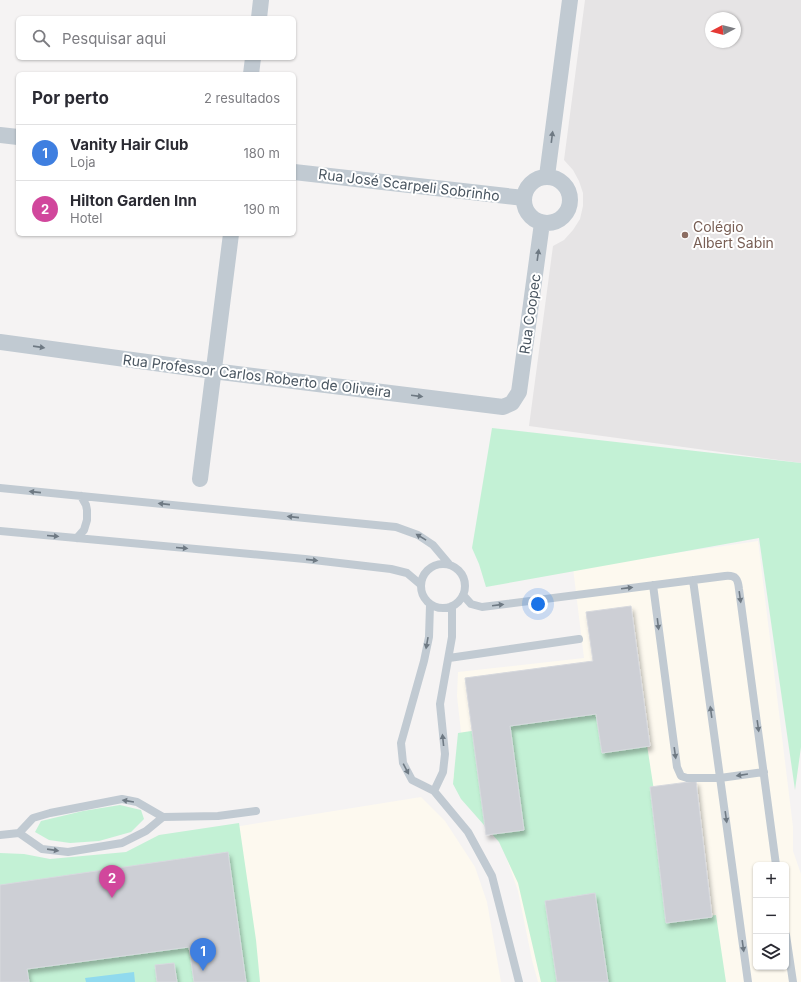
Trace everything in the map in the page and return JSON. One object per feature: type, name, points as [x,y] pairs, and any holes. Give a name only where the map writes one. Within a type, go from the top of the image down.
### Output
[{"type":"street","points":[[258,16],[261,0]]},
{"type":"street","points":[[547,176],[570,0]]},
{"type":"street","points":[[251,72],[253,60]]},
{"type":"street","points":[[0,135],[16,137]]},
{"type":"street","name":"Rua José Scarpeli Sobrinho","points":[[296,172],[524,198]]},
{"type":"street","points":[[547,176],[557,178],[565,184],[570,193],[571,202],[568,212],[561,219],[552,223],[542,223],[531,216],[527,211],[524,205],[524,198],[526,190],[531,182],[547,176]]},
{"type":"street","name":"Rua Coopec","points":[[512,403],[519,392],[542,223]]},
{"type":"street","points":[[200,479],[231,236]]},
{"type":"street","name":"Rua Professor Carlos Roberto de Oliveira","points":[[0,342],[213,371],[503,407],[512,403]]},
{"type":"lane","points":[[0,488],[396,527],[418,534],[433,545],[448,564]]},
{"type":"lane","points":[[77,538],[84,530],[87,520],[86,504],[81,496]]},
{"type":"lane","points":[[0,531],[391,568],[407,573],[420,584]]},
{"type":"lane","points":[[441,563],[448,564],[461,572],[465,588],[459,602],[445,608],[437,608],[424,599],[420,584],[422,576],[433,565],[441,563]]},
{"type":"lane","points":[[463,595],[471,604],[482,607],[732,575],[736,578],[738,582],[776,862]]},
{"type":"lane","points":[[693,580],[748,982]]},
{"type":"lane","points":[[653,585],[676,767],[681,776],[687,778],[720,778],[764,772]]},
{"type":"lane","points":[[430,604],[429,637],[424,661],[401,743],[403,763],[412,780],[434,790],[468,832],[492,876],[518,982]]},
{"type":"lane","points":[[434,790],[443,772],[445,754],[440,704],[452,637],[452,606]]},
{"type":"lane","points":[[449,658],[579,639]]},
{"type":"lane","points":[[19,833],[33,818],[50,813],[122,800],[137,802],[163,817],[218,816],[256,811]]},
{"type":"lane","points":[[0,835],[19,833],[42,849],[68,852],[122,843],[146,831],[163,817]]},
{"type":"lane","points":[[789,955],[793,982]]},
{"type":"shaded area","name":"Colégio Albert Sabin","points":[[585,0],[801,0],[801,463],[529,426],[553,246],[564,240],[573,230],[580,219],[583,206],[583,193],[573,170],[564,160]]},
{"type":"shaded area","points":[[758,541],[793,827],[793,851],[801,874],[801,982],[538,982],[518,891],[501,842],[464,801],[453,778],[462,741],[457,696],[458,672],[584,658],[573,568]]},
{"type":"shaded area","points":[[421,797],[445,821],[475,867],[487,902],[501,982],[0,982],[0,857],[54,868],[137,855],[190,834]]},
{"type":"green space","points":[[492,428],[801,463],[801,747],[795,790],[759,538],[486,587],[472,548]]},
{"type":"green space","points":[[641,706],[674,921],[716,915],[726,982],[541,982],[518,883],[499,842],[461,799],[453,784],[458,733]]},
{"type":"green space","points":[[120,805],[141,810],[144,819],[131,832],[99,841],[70,843],[49,840],[35,832],[41,821],[83,811]]},
{"type":"green space","points":[[239,823],[256,940],[260,982],[0,982],[0,853],[24,854],[50,859],[126,852],[159,835]]},
{"type":"water","points":[[134,972],[135,982],[86,982],[85,978]]},
{"type":"building","points":[[631,606],[650,746],[602,753],[596,714],[510,726],[524,830],[486,835],[465,678],[593,661],[586,612]]},
{"type":"building","points":[[696,781],[712,917],[666,923],[650,787]]},
{"type":"building","points":[[228,852],[246,982],[194,982],[189,947],[27,969],[29,982],[0,982],[0,885]]},
{"type":"building","points":[[595,893],[608,982],[557,982],[545,901]]},
{"type":"building","points":[[174,963],[177,982],[157,982],[155,965]]},
{"type":"place","name":"Colégio Albert Sabin","points":[[685,235]]},
{"type":"place","name":"Hilton Garden Inn","points":[[112,898]]},
{"type":"place","name":"Vanity Hair Club","points":[[203,971]]}]
